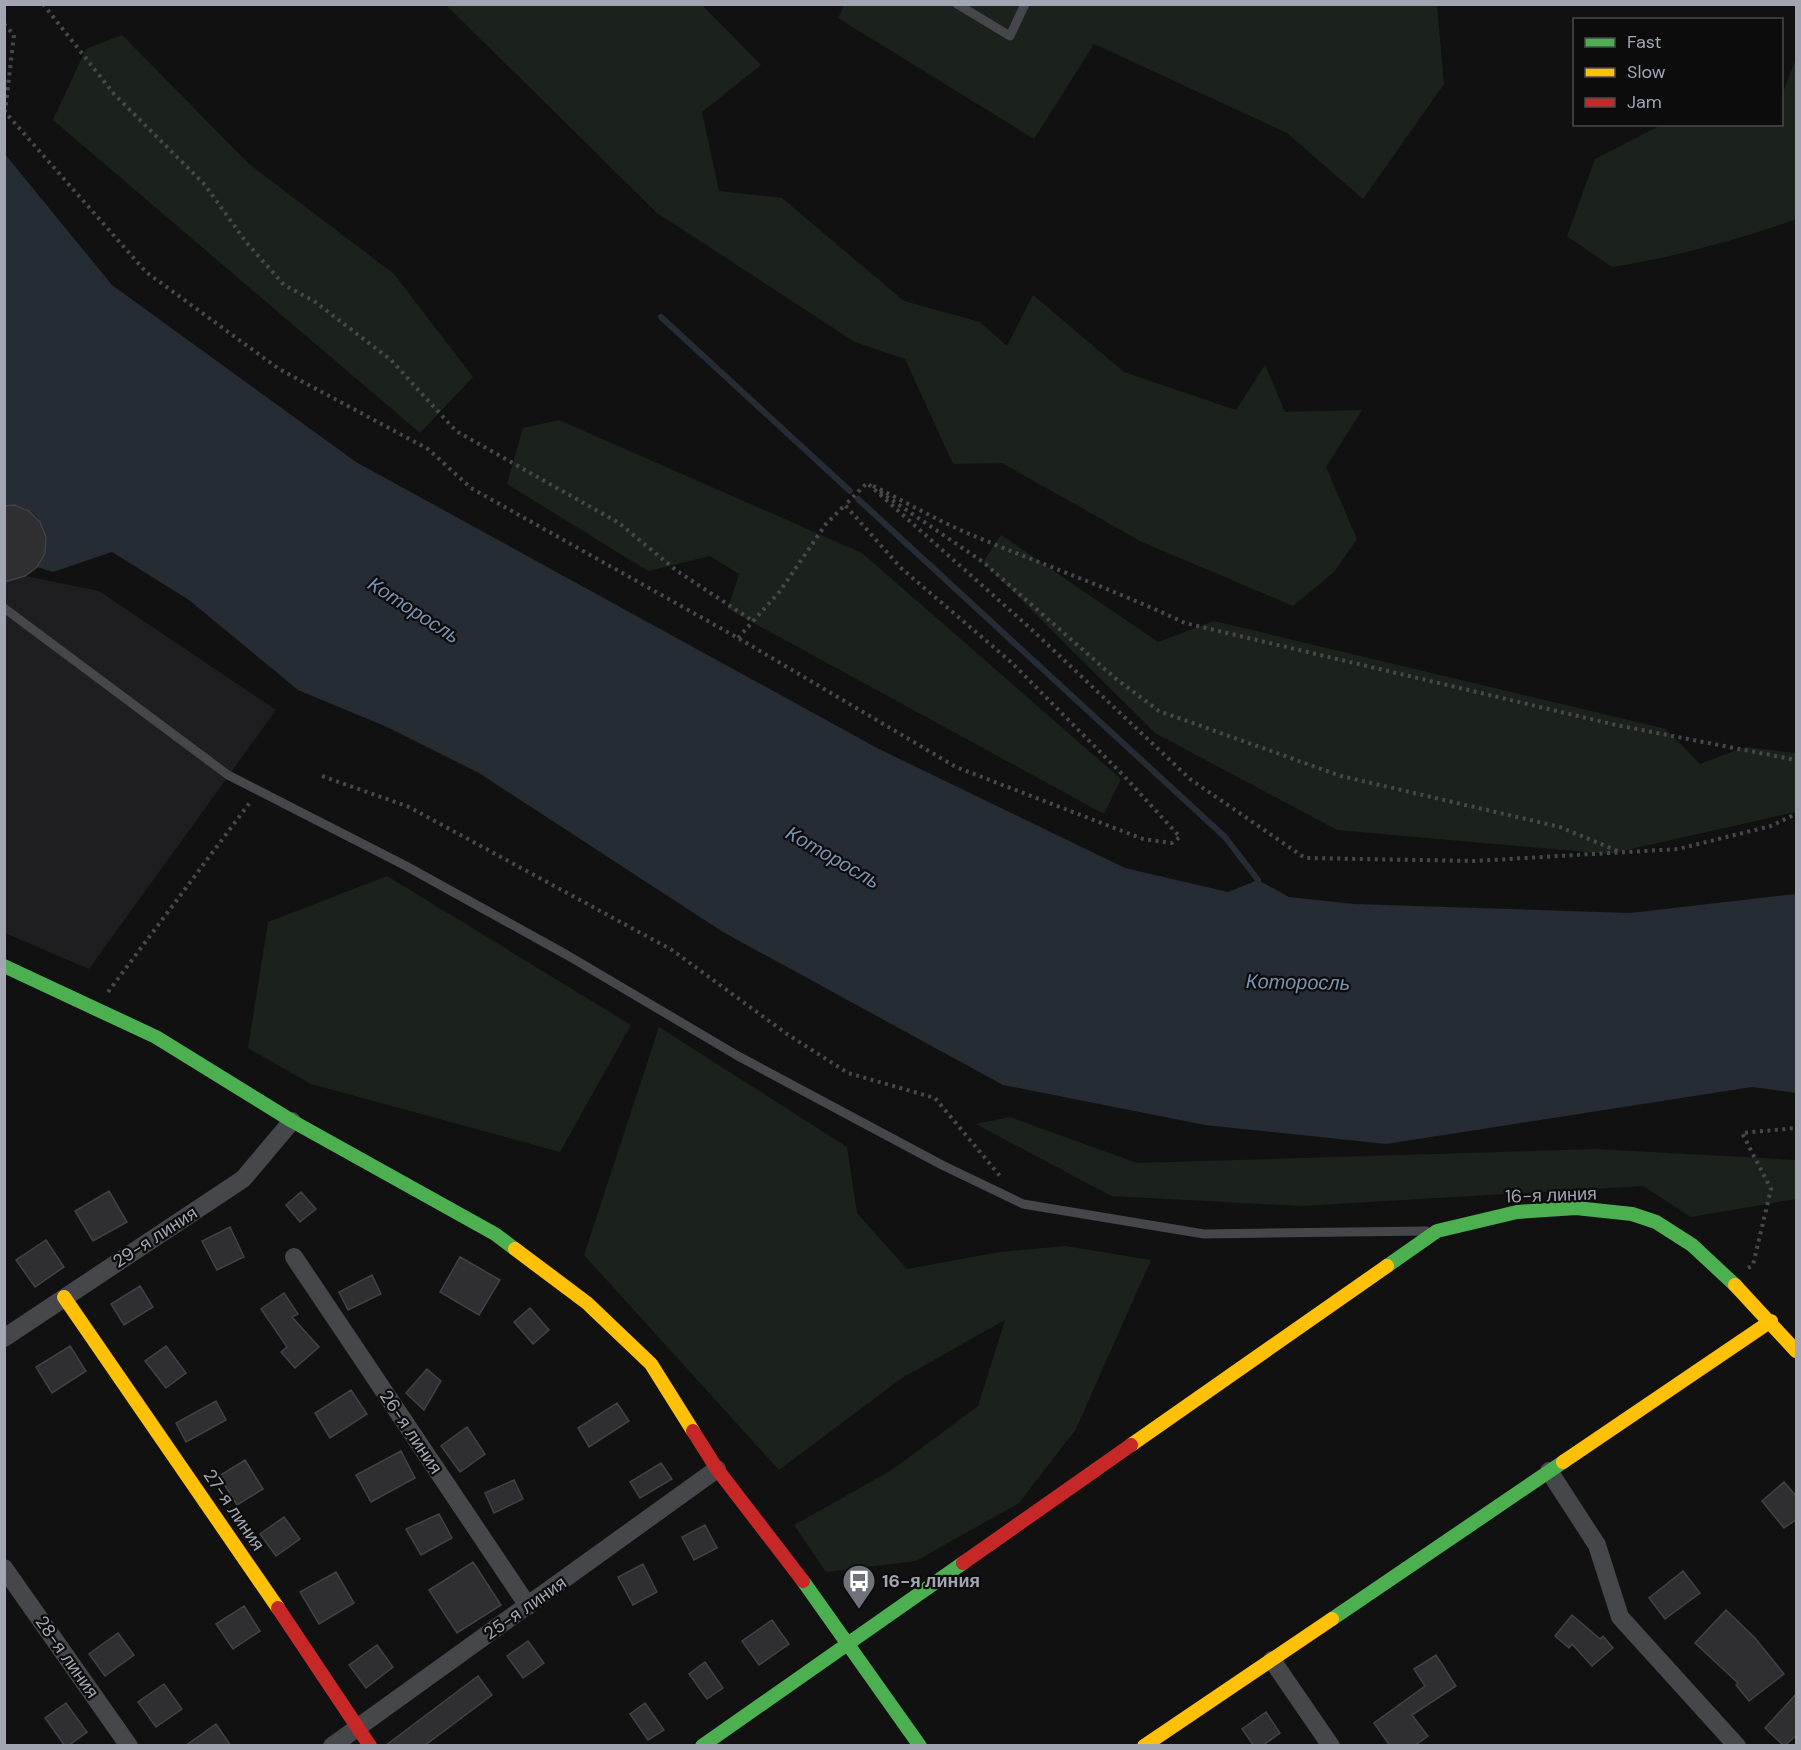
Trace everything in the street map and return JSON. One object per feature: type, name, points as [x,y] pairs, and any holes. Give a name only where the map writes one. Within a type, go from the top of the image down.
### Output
[{"type":"street","points":[[4,966],[156,1037],[292,1121],[495,1234],[587,1303],[651,1364],[717,1469],[847,1642],[920,1746]]},
{"type":"street","name":"29-я линия","points":[[4,1338],[243,1179],[292,1121]]},
{"type":"street","name":"16-я линия","points":[[702,1746],[847,1642],[1437,1231],[1475,1218],[1539,1210],[1583,1209],[1624,1213],[1657,1222],[1684,1240],[1730,1280],[1797,1351]]},
{"type":"street","name":"26-я линия","points":[[294,1257],[528,1606]]},
{"type":"street","name":"27-я линия","points":[[64,1297],[203,1496],[370,1746]]},
{"type":"street","points":[[1144,1746],[1771,1321]]},
{"type":"street","name":"25-я линия","points":[[332,1746],[717,1469]]},
{"type":"street","points":[[1549,1471],[1597,1545],[1620,1617],[1737,1746]]},
{"type":"street","name":"28-я линия","points":[[4,1568],[129,1746]]},
{"type":"street","points":[[1272,1660],[1331,1746]]},
{"type":"lane","points":[[957,4],[1010,36],[1025,4]]},
{"type":"lane","points":[[4,608],[228,775],[436,883],[738,1056],[942,1164],[1023,1204],[1204,1234],[1437,1231]]},
{"type":"path","points":[[43,4],[114,94],[205,184],[246,242],[284,285],[314,301],[391,360],[456,431],[619,523],[677,571],[753,621]]},
{"type":"path","points":[[4,24],[14,34],[5,112],[146,272],[279,369],[428,449],[471,488],[738,638],[956,767],[1143,839],[1172,843],[1180,837],[1011,662],[901,568],[845,505]]},
{"type":"path","points":[[738,638],[780,591],[826,524],[867,483]]},
{"type":"path","points":[[867,483],[969,534],[1084,582],[1120,592],[1185,622],[1616,725],[1797,760]]},
{"type":"path","points":[[867,483],[1030,628],[1190,779],[1305,858],[1475,861],[1678,849],[1771,826],[1797,814]]},
{"type":"path","points":[[867,483],[983,562],[1115,678],[1159,711],[1341,776],[1560,827],[1623,853]]},
{"type":"path","points":[[322,776],[409,807],[672,950],[787,1035],[848,1073],[935,1098],[1001,1178]]},
{"type":"path","points":[[96,1009],[258,791]]},
{"type":"path","points":[[1730,1280],[1753,1265],[1772,1189],[1742,1133],[1797,1128]]},
{"type":"shaded area","points":[[845,4],[1437,5],[1444,84],[1363,199],[1287,133],[1094,44],[1034,139],[838,18]]},
{"type":"shaded area","points":[[446,5],[702,5],[761,65],[702,112],[719,191],[782,198],[904,301],[980,322],[1007,346],[1033,295],[1124,372],[1236,410],[1265,365],[1285,412],[1362,410],[1326,467],[1357,539],[1334,572],[1293,606],[1142,542],[1002,463],[953,464],[905,359],[855,342],[657,213]]},
{"type":"shaded area","points":[[122,35],[249,164],[394,274],[473,377],[420,433],[53,120],[86,49]]},
{"type":"shaded area","points":[[1796,58],[1796,210],[1794,220],[1704,248],[1612,267],[1567,236],[1595,159],[1659,126],[1783,126],[1783,92]]},
{"type":"shaded area","points":[[559,420],[862,553],[1121,779],[1104,814],[728,609],[739,574],[710,556],[648,571],[507,484],[523,428]]},
{"type":"shaded area","points":[[14,505],[29,511],[40,522],[46,537],[45,553],[37,567],[26,576],[99,591],[276,710],[89,969],[5,933],[4,506]]},
{"type":"shaded area","points":[[1001,535],[1158,642],[1214,621],[1666,729],[1700,764],[1745,747],[1796,753],[1796,812],[1609,854],[1337,830],[1155,733],[983,562]]},
{"type":"shaded area","points":[[387,876],[631,1025],[560,1152],[311,1084],[248,1048],[268,922]]},
{"type":"shaded area","points":[[659,1027],[847,1147],[857,1213],[907,1269],[1000,1252],[1065,1246],[1151,1260],[1076,1429],[1019,1503],[916,1561],[826,1572],[794,1525],[892,1470],[978,1406],[1005,1320],[902,1378],[779,1470],[584,1255]]},
{"type":"shaded area","points":[[1010,1117],[1137,1163],[1596,1149],[1796,1160],[1796,1199],[1691,1217],[1643,1186],[1302,1206],[1111,1196],[976,1124]]},
{"type":"water","name":"Которосль","points":[[4,153],[112,285],[356,462],[877,748],[1125,868],[1228,892],[1258,880],[1289,897],[1354,904],[1630,913],[1796,894],[1796,1093],[1752,1087],[1386,1144],[1205,1125],[1003,1085],[723,932],[479,773],[387,727],[298,690],[189,600],[112,552],[53,572],[37,567],[44,545],[41,524],[28,510],[18,506],[5,506]]},
{"type":"building","points":[[14,505],[29,511],[40,522],[46,537],[45,553],[37,567],[25,576],[4,582],[4,506]]},
{"type":"building","points":[[109,1191],[127,1222],[93,1241],[75,1211]]},
{"type":"building","points":[[301,1192],[316,1209],[300,1222],[286,1205]]},
{"type":"building","points":[[230,1227],[244,1257],[217,1270],[202,1241]]},
{"type":"building","points":[[46,1240],[64,1267],[35,1287],[16,1260]]},
{"type":"building","points":[[460,1257],[500,1280],[479,1315],[440,1292]]},
{"type":"building","points":[[372,1275],[381,1294],[348,1310],[339,1292]]},
{"type":"building","points":[[140,1286],[153,1307],[124,1325],[111,1304]]},
{"type":"building","points":[[284,1293],[298,1314],[292,1317],[319,1347],[295,1368],[281,1352],[287,1347],[261,1309]]},
{"type":"building","points":[[530,1308],[549,1330],[533,1344],[514,1322]]},
{"type":"building","points":[[70,1346],[86,1371],[52,1393],[36,1367]]},
{"type":"building","points":[[166,1346],[186,1373],[166,1388],[145,1361]]},
{"type":"building","points":[[427,1369],[441,1381],[424,1410],[406,1393]]},
{"type":"building","points":[[351,1390],[367,1414],[330,1438],[315,1413]]},
{"type":"building","points":[[216,1401],[226,1420],[186,1442],[176,1423]]},
{"type":"building","points":[[617,1403],[629,1421],[589,1447],[578,1428]]},
{"type":"building","points":[[467,1427],[485,1454],[460,1472],[441,1446]]},
{"type":"building","points":[[401,1451],[415,1478],[371,1502],[356,1475]]},
{"type":"building","points":[[245,1460],[263,1489],[237,1505],[219,1476]]},
{"type":"building","points":[[661,1463],[672,1479],[640,1498],[630,1482]]},
{"type":"building","points":[[514,1480],[523,1499],[494,1513],[485,1493]]},
{"type":"building","points":[[1784,1482],[1797,1497],[1797,1519],[1784,1528],[1762,1501]]},
{"type":"building","points":[[439,1514],[452,1538],[421,1555],[406,1529]]},
{"type":"building","points":[[284,1517],[300,1539],[276,1556],[260,1534]]},
{"type":"building","points":[[705,1525],[717,1548],[694,1560],[682,1537]]},
{"type":"building","points":[[473,1562],[501,1605],[457,1633],[429,1590]]},
{"type":"building","points":[[643,1564],[657,1592],[633,1605],[618,1577]]},
{"type":"building","points":[[1683,1571],[1700,1593],[1665,1619],[1649,1598]]},
{"type":"building","points":[[336,1572],[354,1603],[319,1624],[300,1592]]},
{"type":"building","points":[[244,1606],[260,1631],[233,1649],[216,1624]]},
{"type":"building","points":[[1726,1610],[1755,1638],[1784,1674],[1749,1701],[1736,1685],[1738,1683],[1695,1643]]},
{"type":"building","points":[[1572,1615],[1600,1639],[1603,1636],[1613,1648],[1592,1666],[1572,1644],[1569,1648],[1555,1636]]},
{"type":"building","points":[[772,1620],[789,1644],[759,1665],[742,1641]]},
{"type":"building","points":[[118,1633],[134,1655],[105,1676],[89,1654]]},
{"type":"building","points":[[528,1641],[544,1663],[523,1678],[507,1656]]},
{"type":"building","points":[[377,1645],[393,1667],[366,1688],[349,1665]]},
{"type":"building","points":[[1436,1655],[1456,1686],[1412,1715],[1428,1736],[1414,1746],[1390,1746],[1374,1723],[1425,1686],[1414,1669]]},
{"type":"building","points":[[705,1662],[723,1688],[707,1699],[689,1674]]},
{"type":"building","points":[[478,1676],[492,1695],[424,1746],[385,1746]]},
{"type":"building","points":[[164,1684],[182,1709],[156,1727],[138,1702]]},
{"type":"building","points":[[1797,1693],[1797,1735],[1784,1746],[1765,1728]]},
{"type":"building","points":[[66,1703],[87,1732],[68,1746],[65,1746],[45,1718]]},
{"type":"building","points":[[645,1703],[664,1730],[648,1740],[630,1714]]},
{"type":"building","points":[[1266,1712],[1280,1733],[1262,1746],[1254,1746],[1242,1729]]},
{"type":"building","points":[[216,1724],[231,1746],[185,1746]]},
{"type":"waterway","points":[[661,317],[850,491]]},
{"type":"waterway","points":[[858,499],[1225,837],[1258,880]]},
{"type":"traffic: fast","points":[[4,966],[156,1037],[292,1121],[495,1234],[515,1249]]},
{"type":"traffic: fast","points":[[1387,1266],[1437,1231],[1517,1212],[1576,1208],[1632,1214],[1656,1222],[1692,1245],[1735,1285]]},
{"type":"traffic: fast","points":[[1332,1619],[1563,1462]]},
{"type":"traffic: fast","points":[[702,1746],[963,1563]]},
{"type":"traffic: fast","points":[[803,1581],[920,1746]]},
{"type":"traffic: slow","points":[[515,1249],[587,1303],[651,1364],[693,1431]]},
{"type":"traffic: slow","points":[[1131,1445],[1387,1266]]},
{"type":"traffic: slow","points":[[1735,1285],[1796,1351]]},
{"type":"traffic: slow","points":[[64,1297],[278,1608]]},
{"type":"traffic: slow","points":[[1563,1462],[1771,1321]]},
{"type":"traffic: slow","points":[[1144,1746],[1332,1619]]},
{"type":"traffic: jam","points":[[693,1431],[717,1469],[803,1581]]},
{"type":"traffic: jam","points":[[963,1563],[1131,1445]]},
{"type":"traffic: jam","points":[[278,1608],[370,1746]]},
{"type":"place","name":"16-я линия","points":[[859,1610]]}]
